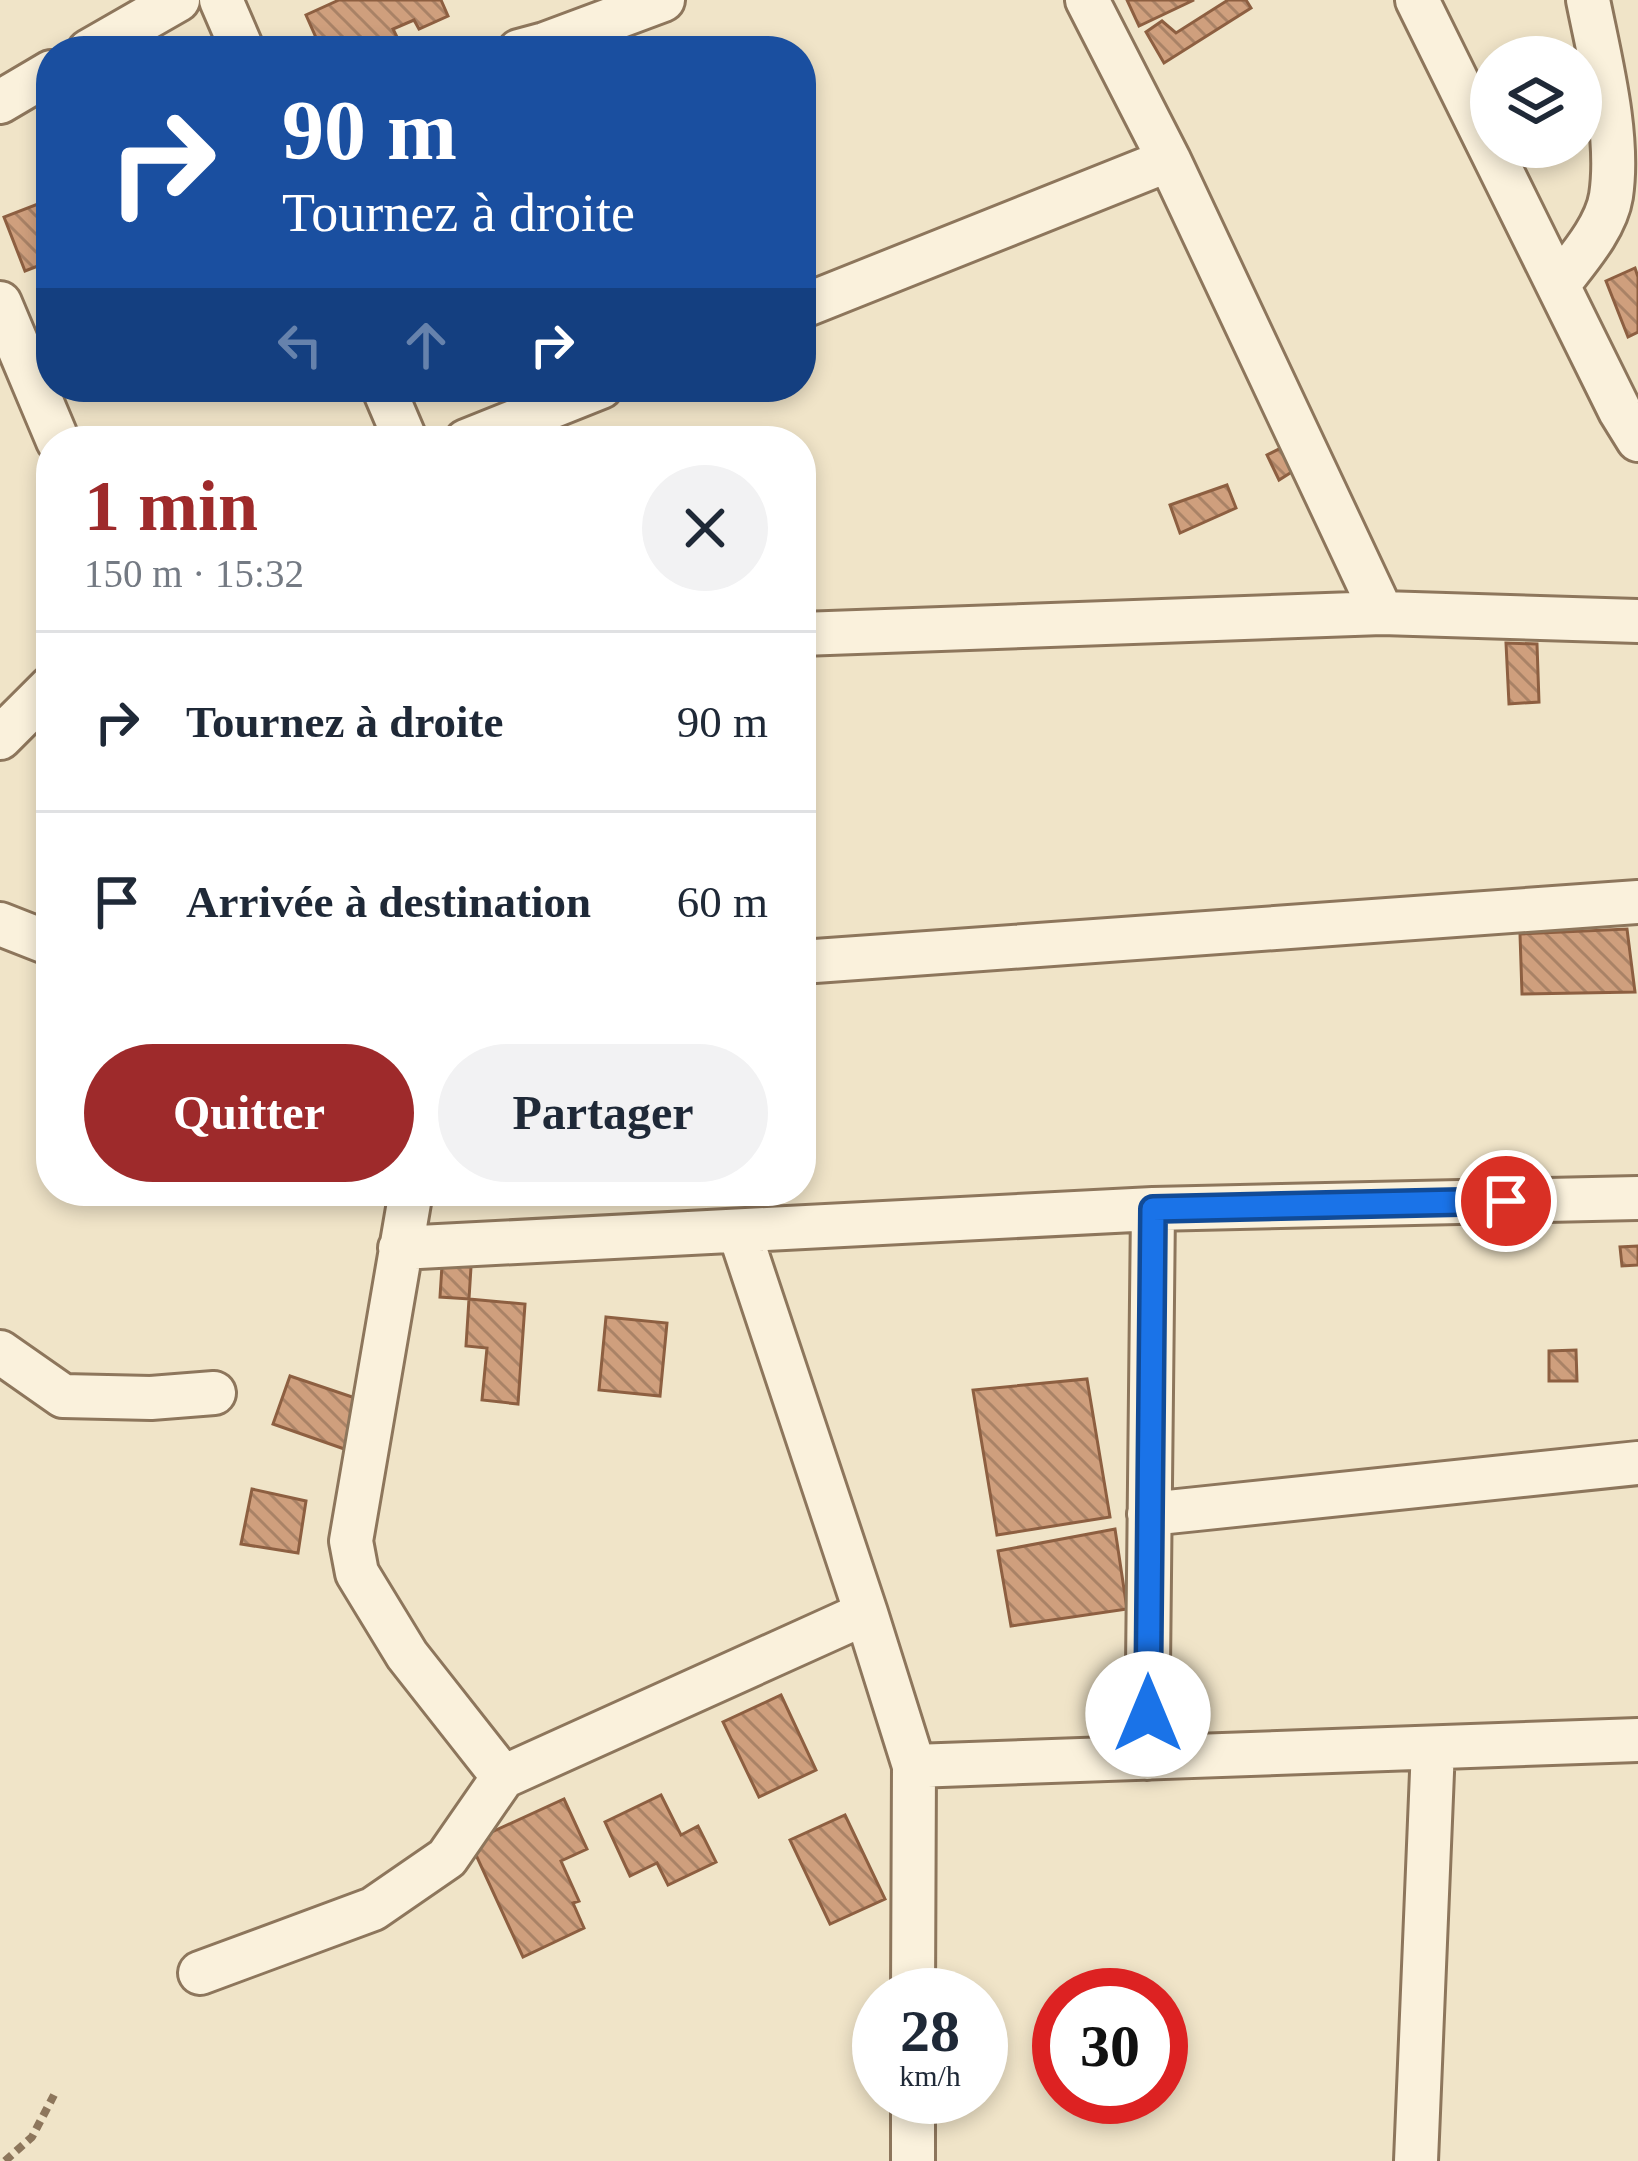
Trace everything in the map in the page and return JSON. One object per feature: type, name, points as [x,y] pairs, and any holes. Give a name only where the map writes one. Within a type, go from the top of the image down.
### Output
[{"type":"street","points":[[114,36],[178,0]]},
{"type":"street","points":[[221,0],[237,36]]},
{"type":"street","points":[[566,36],[663,0]]},
{"type":"street","points":[[1088,0],[1169,160],[1382,614]]},
{"type":"street","points":[[1417,0],[1638,440]]},
{"type":"street","points":[[1558,285],[1590,244],[1611,200],[1612,123],[1588,0]]},
{"type":"street","points":[[0,102],[36,81]]},
{"type":"street","points":[[816,301],[1169,160]]},
{"type":"street","points":[[0,303],[36,373]]},
{"type":"street","points":[[504,426],[564,402]]},
{"type":"street","points":[[816,633],[1382,614],[1638,621]]},
{"type":"street","points":[[0,738],[36,703]]},
{"type":"street","points":[[816,961],[1638,902]]},
{"type":"street","points":[[0,924],[36,938]]},
{"type":"street","points":[[400,1248],[1153,1209],[1638,1198]]},
{"type":"street","points":[[408,1206],[351,1541],[357,1573],[406,1655],[503,1777]]},
{"type":"street","points":[[1148,1758],[1153,1209]]},
{"type":"street","points":[[739,1231],[914,1766],[913,1968]]},
{"type":"street","points":[[0,1352],[63,1396],[214,1394]]},
{"type":"street","points":[[1149,1514],[1638,1463]]},
{"type":"street","points":[[200,1973],[374,1909],[446,1858],[503,1777],[866,1613]]},
{"type":"street","points":[[914,1766],[1638,1740]]},
{"type":"street","points":[[1416,2161],[1433,1748]]},
{"type":"street","points":[[913,2124],[913,2161]]},
{"type":"path","points":[[5,2161],[32,2137],[54,2095]]},
{"type":"building","points":[[339,0],[441,0],[448,16],[419,29],[414,20],[393,29],[396,36],[315,36],[306,15]]},
{"type":"building","points":[[1127,0],[1194,0],[1139,26]]},
{"type":"building","points":[[1228,0],[1246,0],[1251,8],[1164,63],[1146,32],[1162,21],[1176,33]]},
{"type":"building","points":[[36,205],[36,267],[25,271],[4,217]]},
{"type":"building","points":[[1635,268],[1638,332],[1628,337],[1606,281]]},
{"type":"building","points":[[1285,446],[1298,468],[1279,480],[1267,455]]},
{"type":"building","points":[[1227,485],[1236,508],[1180,533],[1170,505]]},
{"type":"building","points":[[1506,643],[1537,644],[1539,702],[1509,704]]},
{"type":"building","points":[[1627,929],[1635,992],[1522,994],[1520,934]]},
{"type":"building","points":[[1638,1246],[1638,1265],[1622,1266],[1620,1247]]},
{"type":"building","points":[[442,1265],[471,1267],[469,1299],[440,1297]]},
{"type":"building","points":[[469,1299],[525,1304],[518,1404],[482,1400],[487,1348],[466,1346]]},
{"type":"building","points":[[606,1317],[667,1323],[660,1396],[599,1390]]},
{"type":"building","points":[[1576,1350],[1577,1381],[1549,1381],[1549,1351]]},
{"type":"building","points":[[290,1376],[367,1402],[350,1451],[273,1424]]},
{"type":"building","points":[[1087,1379],[1110,1517],[997,1535],[973,1390]]},
{"type":"building","points":[[252,1489],[306,1501],[298,1553],[241,1544]]},
{"type":"building","points":[[1115,1529],[1127,1609],[1011,1626],[998,1551]]},
{"type":"building","points":[[781,1695],[816,1770],[759,1797],[723,1722]]},
{"type":"building","points":[[661,1795],[681,1835],[698,1826],[716,1862],[668,1885],[657,1863],[630,1876],[605,1822]]},
{"type":"building","points":[[564,1799],[587,1849],[561,1861],[579,1901],[573,1903],[584,1928],[523,1957],[470,1842]]},
{"type":"building","points":[[845,1815],[885,1899],[830,1924],[790,1840]]},
{"type":"route","points":[[1148,1714],[1153,1209],[1506,1201]]}]
